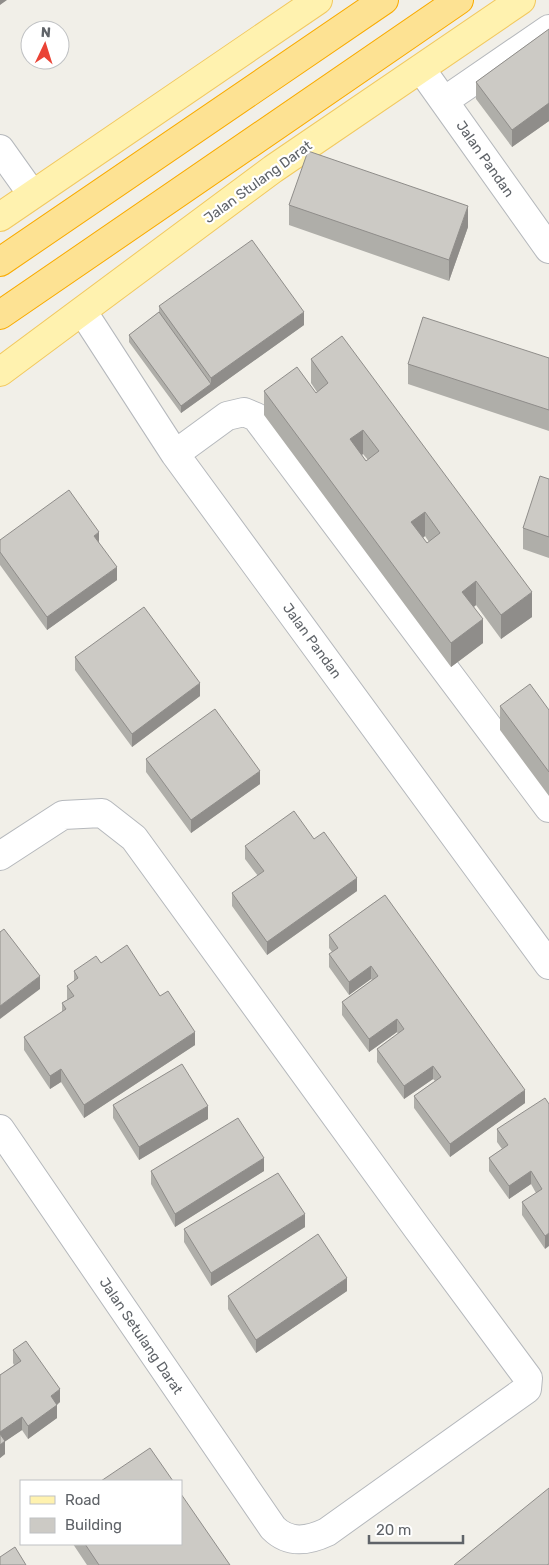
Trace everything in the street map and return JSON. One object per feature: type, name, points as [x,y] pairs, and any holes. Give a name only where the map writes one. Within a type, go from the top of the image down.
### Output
[{"type":"highway","points":[[0,262],[384,0]]},
{"type":"highway","points":[[0,315],[459,0]]},
{"type":"main road","points":[[0,217],[318,0]]},
{"type":"main road","name":"Jalan Stulang Darat","points":[[0,372],[274,169],[521,0]]},
{"type":"street","points":[[444,101],[549,28]]},
{"type":"street","name":"Jalan Pandan","points":[[421,69],[549,249]]},
{"type":"street","points":[[0,149],[32,194]]},
{"type":"street","name":"Jalan Pandan","points":[[83,312],[175,454],[549,965]]},
{"type":"street","points":[[175,454],[227,416],[244,412],[256,418],[549,808]]},
{"type":"street","name":"Jalan Setulang Darat","points":[[0,856],[62,815],[102,813],[134,838],[528,1378],[527,1389],[327,1532],[313,1538],[286,1538],[273,1528],[0,1129]]},
{"type":"building","points":[[549,29],[549,103],[512,130],[476,82]]},
{"type":"building","points":[[308,151],[468,206],[449,260],[289,205]]},
{"type":"building","points":[[252,240],[304,312],[211,378],[159,306]]},
{"type":"building","points":[[159,312],[211,384],[181,406],[129,335]]},
{"type":"building","points":[[423,317],[549,358],[549,410],[408,364]]},
{"type":"building","points":[[342,336],[532,592],[501,615],[476,581],[462,592],[483,619],[451,643],[264,391],[297,367],[316,393],[328,383],[311,359]],"holes":[[[363,430],[379,451],[366,461],[350,439]],[[425,512],[440,533],[427,543],[411,522]]]},
{"type":"building","points":[[540,476],[549,479],[549,537],[523,528]]},
{"type":"building","points":[[69,490],[99,532],[94,536],[117,567],[47,617],[0,552],[0,540]]},
{"type":"building","points":[[144,607],[200,683],[132,734],[75,657]]},
{"type":"building","points":[[530,684],[549,710],[549,772],[500,706]]},
{"type":"building","points":[[215,709],[260,771],[191,820],[146,759]]},
{"type":"building","points":[[294,811],[314,839],[324,832],[357,878],[267,942],[232,893],[264,871],[245,846]]},
{"type":"building","points":[[385,895],[525,1090],[450,1144],[414,1096],[441,1077],[433,1066],[404,1086],[377,1049],[404,1029],[397,1019],[369,1039],[342,1002],[378,976],[371,966],[349,982],[329,954],[338,948],[329,935]]},
{"type":"building","points":[[4,929],[40,976],[0,1006],[0,932]]},
{"type":"building","points":[[127,945],[160,996],[168,991],[195,1032],[84,1105],[61,1069],[50,1076],[24,1037],[66,1009],[62,1003],[74,996],[67,986],[78,978],[74,971],[96,956],[101,963]]},
{"type":"building","points":[[182,1064],[208,1106],[139,1147],[113,1105]]},
{"type":"building","points":[[545,1098],[549,1104],[549,1233],[545,1236],[522,1202],[542,1189],[531,1171],[509,1186],[489,1158],[508,1145],[497,1129]]},
{"type":"building","points":[[238,1118],[264,1158],[175,1214],[151,1171]]},
{"type":"building","points":[[278,1173],[305,1214],[211,1273],[184,1229]]},
{"type":"building","points":[[318,1234],[347,1278],[256,1340],[228,1296]]},
{"type":"building","points":[[26,1341],[60,1389],[51,1396],[57,1405],[28,1426],[22,1417],[0,1432],[0,1375],[21,1361],[13,1350]]},
{"type":"building","points":[[0,1434],[5,1441],[0,1445]]},
{"type":"building","points":[[150,1448],[172,1480],[102,1480]]},
{"type":"building","points":[[549,1488],[549,1564],[454,1565]]},
{"type":"building","points":[[182,1495],[230,1565],[99,1565],[86,1545],[182,1545]]},
{"type":"building","points":[[15,1547],[26,1565],[0,1565],[0,1557]]}]
